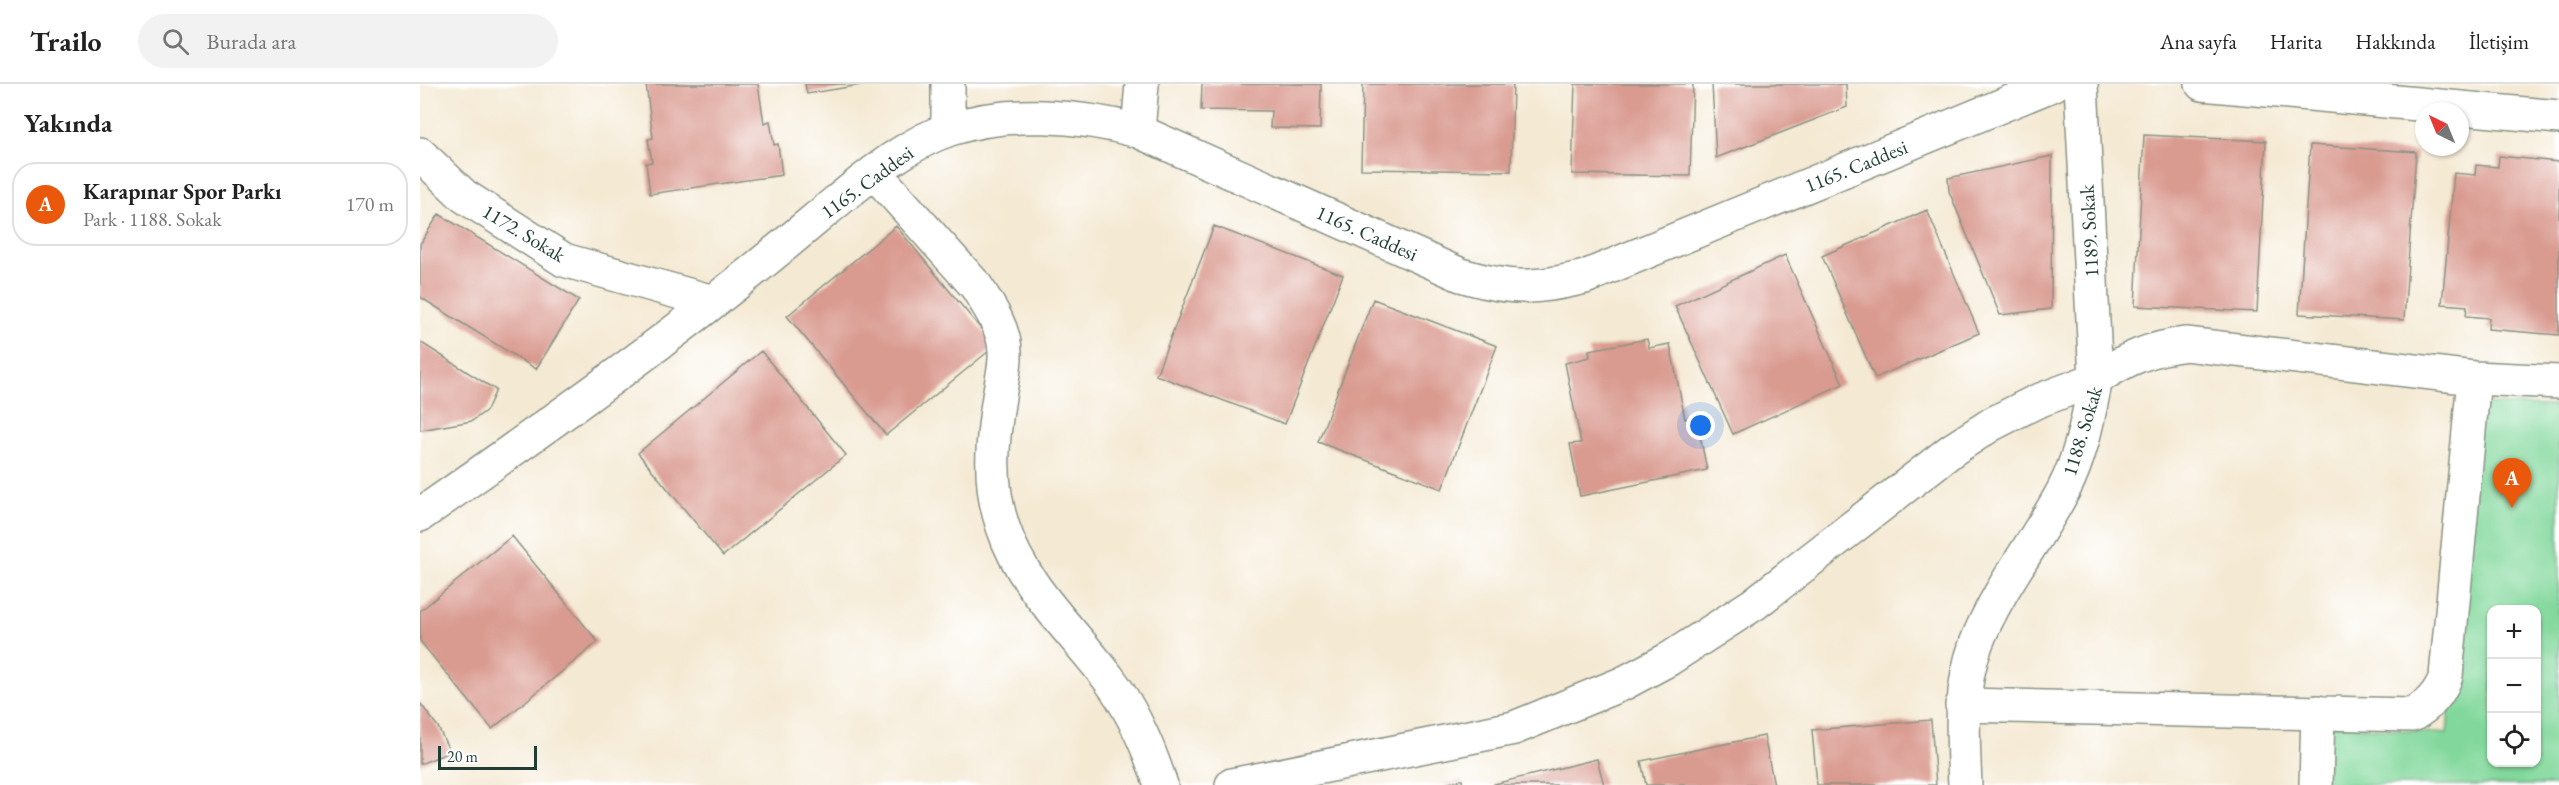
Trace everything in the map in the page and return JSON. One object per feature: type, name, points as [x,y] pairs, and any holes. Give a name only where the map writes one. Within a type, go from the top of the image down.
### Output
[{"type":"street","points":[[948,84],[948,129]]},
{"type":"street","points":[[1138,131],[1142,84]]},
{"type":"street","name":"1165. Caddesi","points":[[420,515],[713,302],[874,172],[910,148],[948,129],[979,121],[1040,118],[1109,123],[1138,131],[1461,275],[1491,284],[1518,287],[1550,286],[1586,277],[2054,84]]},
{"type":"street","name":"1189. Sokak","points":[[2081,84],[2096,379]]},
{"type":"street","points":[[2202,84],[2559,117]]},
{"type":"street","name":"1172. Sokak","points":[[420,154],[464,196],[564,260],[713,302]]},
{"type":"street","points":[[874,172],[976,286],[990,307],[1006,351],[992,454],[996,503],[1003,528],[1025,574],[1111,682],[1134,720],[1161,785]]},
{"type":"street","name":"1188. Sokak","points":[[1965,785],[1962,705],[1976,646],[1986,622],[2064,489],[2084,441],[2096,379],[2143,352],[2186,344],[2474,378],[2559,382]]},
{"type":"street","points":[[1962,705],[2412,715],[2432,701],[2441,689],[2446,676],[2474,378]]},
{"type":"street","points":[[1232,785],[1515,728],[1624,683],[1677,654],[1754,604],[1952,450],[1992,424],[2035,402],[2096,379]]},
{"type":"street","points":[[420,483],[459,488]]},
{"type":"street","points":[[2316,785],[2318,712]]},
{"type":"green space","points":[[2473,404],[2559,406],[2559,785],[2326,785],[2329,724],[2447,734]]},
{"type":"building","points":[[646,84],[758,84],[764,123],[770,121],[774,145],[778,144],[782,175],[650,194],[646,163],[652,162],[648,139],[653,138]]},
{"type":"building","points":[[805,84],[860,84],[860,85],[807,94]]},
{"type":"building","points":[[1202,84],[1321,84],[1320,129],[1270,128],[1271,111],[1201,110]]},
{"type":"building","points":[[1363,84],[1513,84],[1511,171],[1361,169]]},
{"type":"building","points":[[1575,84],[1693,84],[1690,176],[1572,174]]},
{"type":"building","points":[[1712,84],[1846,84],[1847,107],[1716,158]]},
{"type":"building","points":[[2144,135],[2266,141],[2257,312],[2135,306]]},
{"type":"building","points":[[2310,145],[2415,152],[2404,320],[2299,314]]},
{"type":"building","points":[[2052,156],[2051,309],[2000,315],[1949,191],[1948,178]]},
{"type":"building","points":[[2499,156],[2559,162],[2559,335],[2488,329],[2489,318],[2466,316],[2467,306],[2442,304],[2454,173],[2475,175],[2476,165],[2498,167]]},
{"type":"building","points":[[1927,210],[1979,333],[1875,378],[1822,256]]},
{"type":"building","points":[[439,214],[579,300],[536,369],[420,297],[420,244]]},
{"type":"building","points":[[896,226],[995,346],[886,435],[787,316]]},
{"type":"building","points":[[1214,226],[1343,275],[1285,424],[1156,375]]},
{"type":"building","points":[[1785,255],[1843,384],[1733,434],[1675,306]]},
{"type":"building","points":[[1373,299],[1497,346],[1442,489],[1318,442]]},
{"type":"building","points":[[1647,339],[1649,348],[1670,344],[1685,419],[1696,416],[1707,470],[1580,496],[1570,444],[1581,443],[1565,363],[1590,357],[1589,350]]},
{"type":"building","points":[[420,342],[496,390],[487,410],[472,421],[420,430]]},
{"type":"building","points":[[761,351],[846,455],[723,556],[638,453]]},
{"type":"building","points":[[512,536],[598,642],[492,729],[420,641],[420,611]]},
{"type":"building","points":[[420,703],[438,727],[450,752],[420,764]]},
{"type":"building","points":[[1931,720],[1936,785],[1817,785],[1812,730]]},
{"type":"building","points":[[1764,736],[1774,785],[1646,785],[1641,761]]},
{"type":"building","points":[[1597,759],[1604,785],[1494,785],[1494,784]]},
{"type":"building","points":[[1462,780],[1463,785],[1444,785],[1444,784]]},
{"type":"place","name":"Karapınar Spor Parkı","points":[[2512,508]]}]
